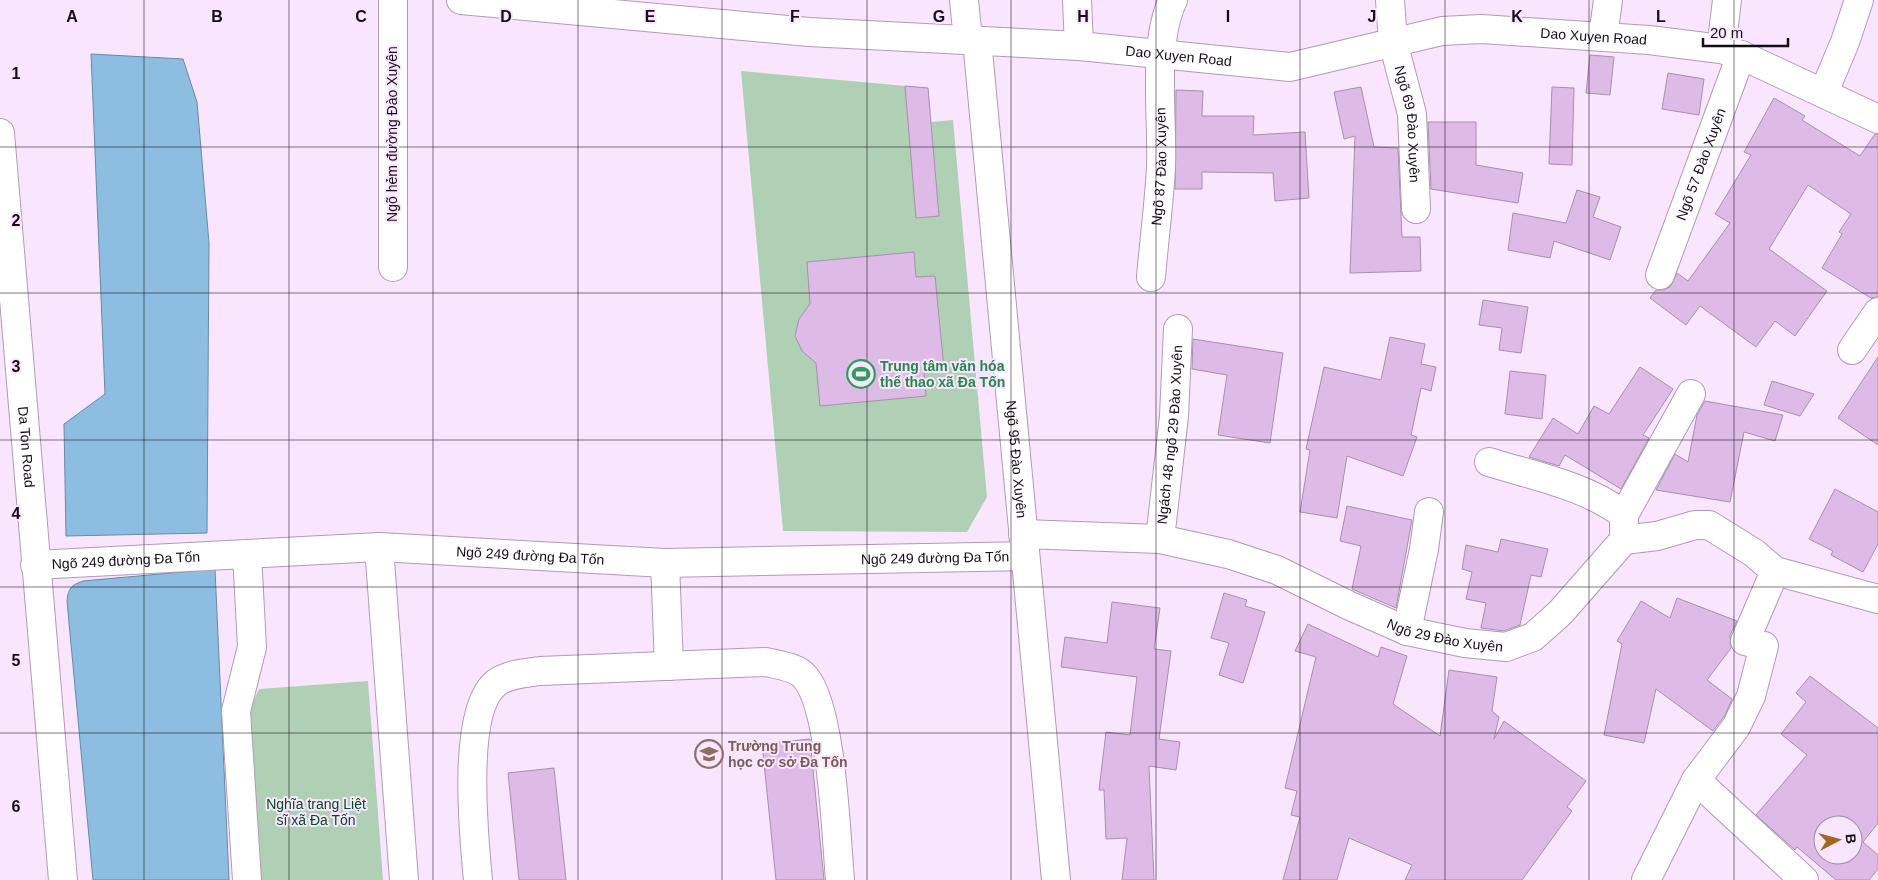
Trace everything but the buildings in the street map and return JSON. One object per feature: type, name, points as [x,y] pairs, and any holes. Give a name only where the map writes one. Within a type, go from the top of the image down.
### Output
[{"type":"street","name":"Ngõ hẻm đường Đào Xuyên","points":[[392,268],[393,0]]},
{"type":"street","name":"Dao Xuyen Road","points":[[461,0],[809,32],[1079,46],[1290,68],[1442,31],[1481,29],[1603,37],[1731,52],[1824,92],[1878,119]]},
{"type":"street","name":"Ngõ 95 Đào Xuyên","points":[[964,0],[972,40],[1056,880]]},
{"type":"street","points":[[1076,0],[1079,46]]},
{"type":"street","name":"Ngõ 87 Đào Xuyên","points":[[1151,277],[1161,166],[1164,28],[1173,0]]},
{"type":"street","name":"Ngõ 69 Đào Xuyên","points":[[1390,0],[1393,42],[1412,114],[1416,208]]},
{"type":"street","points":[[1603,37],[1608,0]]},
{"type":"street","name":"Ngõ 57 Đào Xuyên","points":[[1660,275],[1731,52],[1727,0]]},
{"type":"street","points":[[1824,92],[1845,42],[1858,0]]},
{"type":"street","name":"Da Ton Road","points":[[0,134],[10,379],[35,565],[64,880]]},
{"type":"street","points":[[1852,350],[1878,312]]},
{"type":"street","name":"Ngách 48 ngõ 29 Đào Xuyên","points":[[1160,539],[1174,416],[1178,329]]},
{"type":"street","name":"Ngõ 29 Đào Xuyên","points":[[1024,545],[1160,539],[1228,554],[1277,570],[1406,631],[1465,643],[1506,647],[1533,637],[1560,613],[1624,528],[1691,394]]},
{"type":"street","points":[[1489,462],[1574,489],[1609,503],[1624,528],[1657,536],[1695,525],[1709,525],[1754,553],[1775,571],[1878,600]]},
{"type":"street","points":[[1406,631],[1424,549],[1429,512]]},
{"type":"street","name":"Ngõ 249 đường Đa Tốn","points":[[35,565],[379,547],[665,563],[1024,545]]},
{"type":"street","points":[[379,547],[404,880]]},
{"type":"street","points":[[247,554],[252,647],[236,711],[247,880]]},
{"type":"street","points":[[665,563],[669,666]]},
{"type":"street","points":[[1646,880],[1696,780],[1736,727],[1751,696],[1764,646],[1746,641],[1775,571]]},
{"type":"street","points":[[478,880],[470,785],[479,717],[486,695],[496,682],[513,676],[540,671],[766,662],[786,666],[804,675],[817,696],[824,723],[831,778],[840,880]]},
{"type":"street","points":[[1696,780],[1804,880]]},
{"type":"green space","name":"Trung tâm văn hóa thể thao xã Đa Tốn","points":[[741,71],[928,88],[931,122],[953,120],[987,497],[967,532],[783,531]]},
{"type":"green space","name":"Nghĩa trang Liệt sĩ xã Đa Tốn","points":[[368,681],[383,880],[259,880],[248,713],[259,689]]},
{"type":"water","points":[[91,54],[183,59],[197,102],[209,243],[207,533],[66,536],[64,424],[105,394]]},
{"type":"water","points":[[215,569],[229,880],[93,880],[67,601],[69,590],[83,581]]},
{"type":"place","name":"Trung tâm văn hóa thể thao xã Đa Tốn","points":[[861,374]]},
{"type":"place","name":"Trường Trung học cơ sở Đa Tốn","points":[[709,754]]}]
